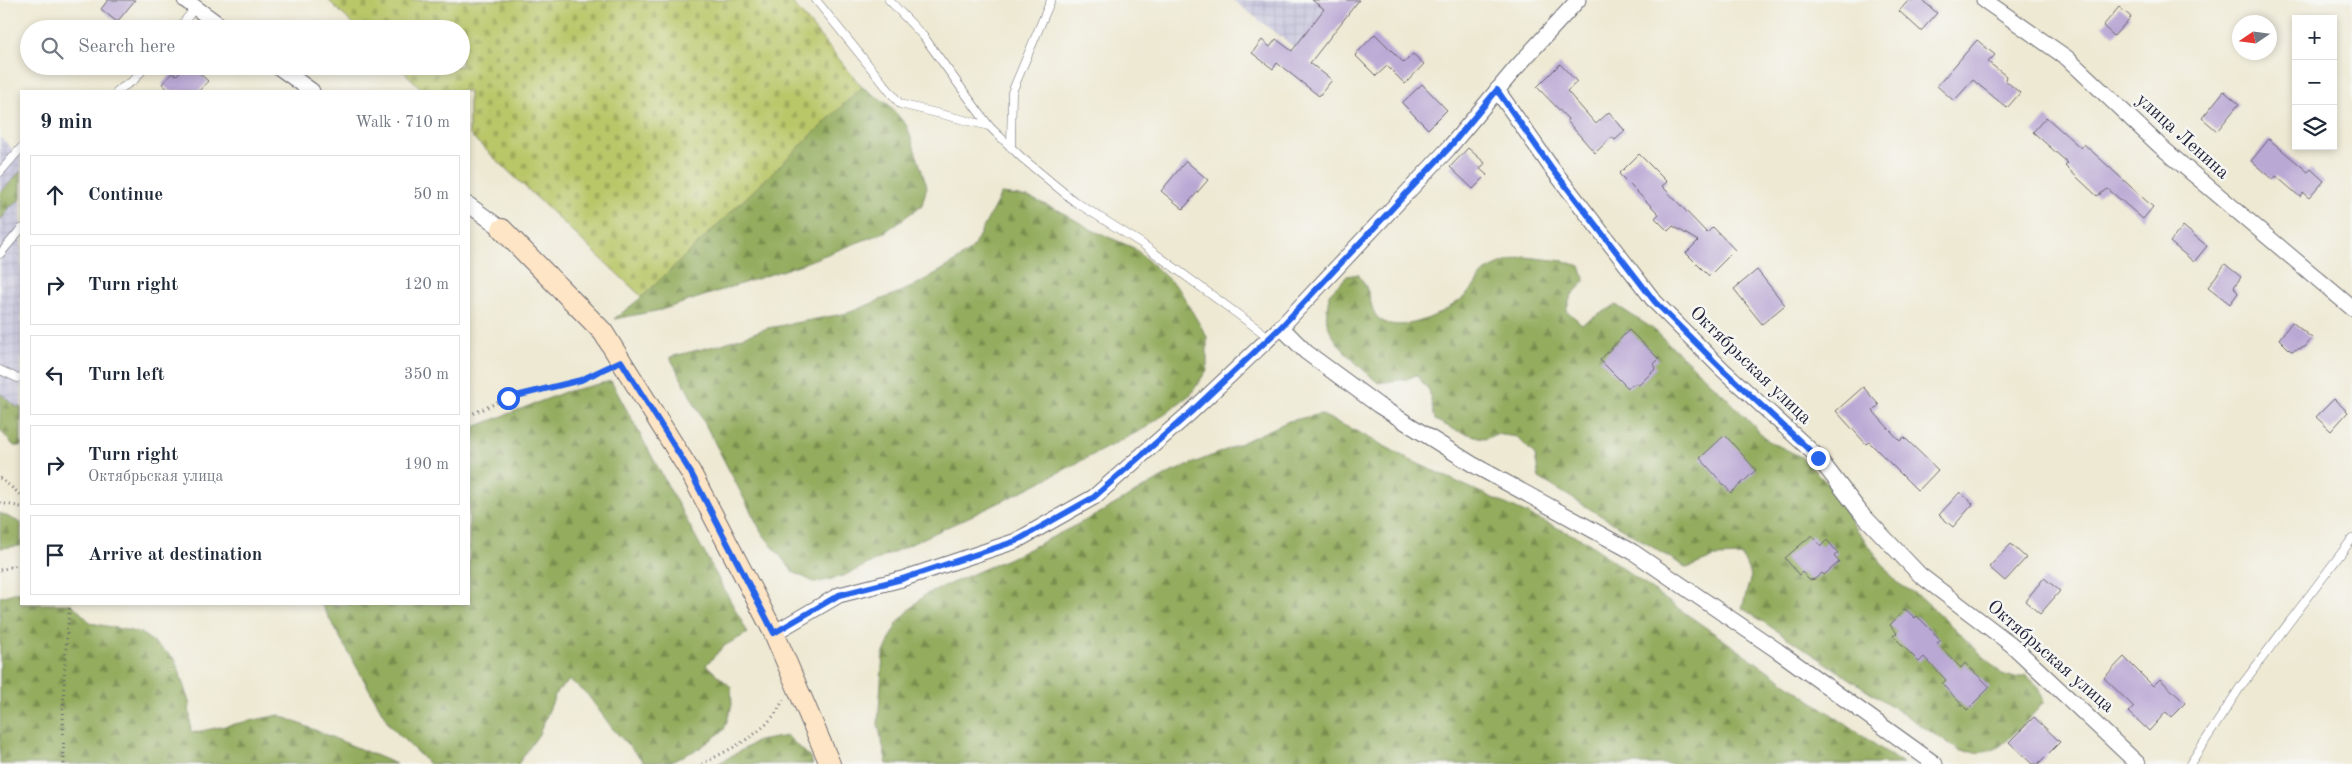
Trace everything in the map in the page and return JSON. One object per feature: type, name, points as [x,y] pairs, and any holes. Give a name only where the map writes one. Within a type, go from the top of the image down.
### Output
[{"type":"street","points":[[774,633],[839,595],[902,579],[1016,541],[1094,497],[1191,412],[1275,333],[1448,149],[1497,90],[1578,0]]},
{"type":"street","name":"улица Ленина","points":[[1984,0],[2067,58],[2160,146],[2352,308]]},
{"type":"street","points":[[190,4],[212,20]]},
{"type":"street","points":[[290,75],[311,90]]},
{"type":"street","name":"Октябрьская улица","points":[[1497,90],[1551,167],[1655,302],[1722,369],[1818,458],[1861,513],[1920,575],[2012,645],[2138,764]]},
{"type":"street","points":[[470,206],[502,229],[603,332],[691,473],[774,633],[830,764]]},
{"type":"street","points":[[1275,333],[1306,352],[1378,405],[1472,464],[1633,552],[1778,651],[1935,764]]},
{"type":"lane","points":[[816,0],[900,104],[989,126]]},
{"type":"lane","points":[[889,0],[924,37],[989,126],[1011,147],[1074,201],[1141,243],[1275,333]]},
{"type":"lane","points":[[1011,147],[1012,92],[1052,0]]},
{"type":"lane","points":[[182,20],[190,4]]},
{"type":"lane","points":[[127,90],[138,75]]},
{"type":"lane","points":[[119,90],[134,80]]},
{"type":"lane","points":[[0,172],[20,149]]},
{"type":"lane","points":[[0,254],[20,230]]},
{"type":"lane","points":[[0,370],[17,378],[20,377]]},
{"type":"lane","points":[[2190,764],[2241,686],[2352,539]]},
{"type":"path","points":[[470,415],[508,398],[581,380],[621,361]]},
{"type":"path","points":[[0,478],[20,494]]},
{"type":"path","points":[[0,503],[20,507]]},
{"type":"path","points":[[0,570],[20,564]]},
{"type":"path","points":[[64,764],[62,725],[65,645],[70,605]]},
{"type":"path","points":[[702,764],[756,733],[779,710],[792,676]]},
{"type":"shaded area","points":[[1233,0],[1359,0],[1312,61]]},
{"type":"shaded area","points":[[0,137],[20,157],[20,420],[0,402]]},
{"type":"green space","points":[[328,0],[790,0],[862,87],[642,297],[470,135],[470,90],[423,90],[407,75],[470,75],[470,20],[349,20]]},
{"type":"green space","points":[[862,87],[888,104],[907,126],[927,186],[922,205],[885,232],[799,265],[661,310],[614,319],[642,297]]},
{"type":"green space","points":[[20,172],[20,200],[10,207],[0,221],[0,193]]},
{"type":"green space","points":[[1001,194],[1028,197],[1060,211],[1092,230],[1134,248],[1179,289],[1207,337],[1207,370],[1191,394],[1147,427],[1007,499],[843,576],[816,583],[793,572],[762,533],[670,357],[722,344],[768,328],[848,313],[912,287],[952,264],[972,249]]},
{"type":"green space","points":[[1525,257],[1564,261],[1580,266],[1585,281],[1571,296],[1566,310],[1582,324],[1616,305],[1652,328],[1726,397],[1767,440],[1801,457],[1829,485],[1854,526],[1896,582],[1922,598],[2002,674],[2015,678],[2026,675],[2039,687],[2044,702],[2013,735],[1995,749],[1982,752],[1960,751],[1742,608],[1751,576],[1742,556],[1715,557],[1687,568],[1539,478],[1535,455],[1517,437],[1496,434],[1485,439],[1455,430],[1435,420],[1429,390],[1416,375],[1407,379],[1378,383],[1341,348],[1330,331],[1326,315],[1329,294],[1347,276],[1358,274],[1366,287],[1373,310],[1378,318],[1392,324],[1404,325],[1430,317],[1455,304],[1474,287],[1486,271],[1505,262]]},
{"type":"green space","points":[[611,381],[748,633],[724,646],[706,665],[731,687],[732,705],[724,730],[700,748],[673,761],[645,763],[612,728],[587,694],[570,680],[557,691],[539,734],[518,764],[429,764],[390,726],[322,605],[470,605],[470,429],[565,392]]},
{"type":"green space","points":[[0,393],[16,407],[20,407],[20,446],[14,446],[0,430]]},
{"type":"green space","points":[[1320,414],[1412,461],[1586,541],[1659,595],[1903,764],[887,764],[878,724],[883,655],[897,623],[924,595],[1019,554],[1098,514],[1172,472],[1289,421]]},
{"type":"green space","points":[[0,513],[20,523],[20,546],[0,548]]},
{"type":"green space","points":[[20,591],[20,605],[73,605],[91,623],[141,633],[175,659],[189,702],[191,733],[279,715],[396,764],[0,764],[0,597]]},
{"type":"green space","points":[[787,736],[809,756],[813,764],[717,764],[758,741]]},
{"type":"building","points":[[108,0],[135,0],[119,20],[115,20],[101,9]]},
{"type":"building","points":[[1312,0],[1359,0],[1310,63],[1332,80],[1319,96],[1277,63],[1273,69],[1252,53],[1262,40],[1270,47],[1276,39],[1292,51],[1324,9]]},
{"type":"building","points":[[1909,0],[1922,0],[1937,13],[1921,31],[1899,11]]},
{"type":"building","points":[[2119,7],[2131,17],[2114,36],[2103,26]]},
{"type":"building","points":[[1375,34],[1404,63],[1413,54],[1424,64],[1405,84],[1387,66],[1376,76],[1355,55]]},
{"type":"building","points":[[1977,40],[1995,55],[1988,62],[2006,76],[2005,80],[2020,93],[2007,108],[1973,80],[1954,101],[1937,86]]},
{"type":"building","points":[[1560,64],[1577,82],[1567,91],[1596,124],[1609,112],[1625,131],[1615,140],[1612,137],[1595,153],[1567,121],[1568,119],[1537,87]]},
{"type":"building","points":[[170,75],[202,75],[208,81],[200,90],[169,90],[162,84]]},
{"type":"building","points":[[1422,84],[1447,110],[1428,129],[1402,103]]},
{"type":"building","points":[[2224,91],[2239,104],[2217,131],[2202,118]]},
{"type":"building","points":[[2046,117],[2081,148],[2084,144],[2153,207],[2143,219],[2108,189],[2097,196],[2065,166],[2068,163],[2033,132]]},
{"type":"building","points":[[2269,139],[2308,172],[2311,169],[2324,181],[2309,198],[2303,193],[2300,197],[2276,176],[2273,180],[2251,161]]},
{"type":"building","points":[[1468,148],[1485,163],[1480,169],[1487,175],[1473,189],[1450,167]]},
{"type":"building","points":[[1639,154],[1667,182],[1662,186],[1707,233],[1713,227],[1735,250],[1709,276],[1686,253],[1698,241],[1673,226],[1668,231],[1655,218],[1659,214],[1619,174]]},
{"type":"building","points":[[1186,161],[1208,180],[1183,209],[1161,191]]},
{"type":"building","points":[[2183,226],[2207,246],[2194,262],[2170,242]]},
{"type":"building","points":[[2225,264],[2241,277],[2234,287],[2238,293],[2230,304],[2208,287]]},
{"type":"building","points":[[1757,270],[1785,305],[1762,324],[1734,289]]},
{"type":"building","points":[[2292,322],[2312,338],[2305,347],[2291,351],[2279,339]]},
{"type":"building","points":[[1629,330],[1659,359],[1654,364],[1656,368],[1639,385],[1636,383],[1628,388],[1600,360]]},
{"type":"building","points":[[1863,387],[1879,405],[1873,411],[1900,441],[1904,437],[1938,470],[1918,491],[1869,442],[1866,444],[1836,411]]},
{"type":"building","points":[[2334,399],[2348,412],[2331,431],[2316,417]]},
{"type":"building","points":[[1725,435],[1756,470],[1731,493],[1700,458]]},
{"type":"building","points":[[1960,492],[1973,504],[1953,527],[1939,515]]},
{"type":"building","points":[[1812,535],[1821,546],[1827,540],[1838,553],[1834,556],[1839,562],[1824,575],[1822,573],[1815,579],[1809,580],[1802,572],[1799,575],[1785,558]]},
{"type":"building","points":[[2011,544],[2026,558],[2005,581],[1989,567]]},
{"type":"building","points":[[2044,578],[2060,591],[2040,614],[2025,601]]},
{"type":"building","points":[[1905,609],[1915,618],[1917,616],[1941,640],[1937,643],[1961,668],[1965,663],[1990,687],[1967,710],[1942,684],[1946,680],[1924,657],[1919,662],[1893,636],[1897,633],[1890,625]]},
{"type":"building","points":[[2124,657],[2153,686],[2160,679],[2185,703],[2171,717],[2166,712],[2149,731],[2129,712],[2134,707],[2104,678]]},
{"type":"building","points":[[2034,717],[2060,742],[2038,764],[2032,764],[2009,742]]},
{"type":"route","points":[[508,398],[581,380],[621,361],[691,473],[774,633],[839,595],[902,579],[1016,541],[1094,497],[1191,412],[1281,327],[1448,149],[1497,90],[1551,167],[1655,302],[1722,369],[1818,458]]}]
